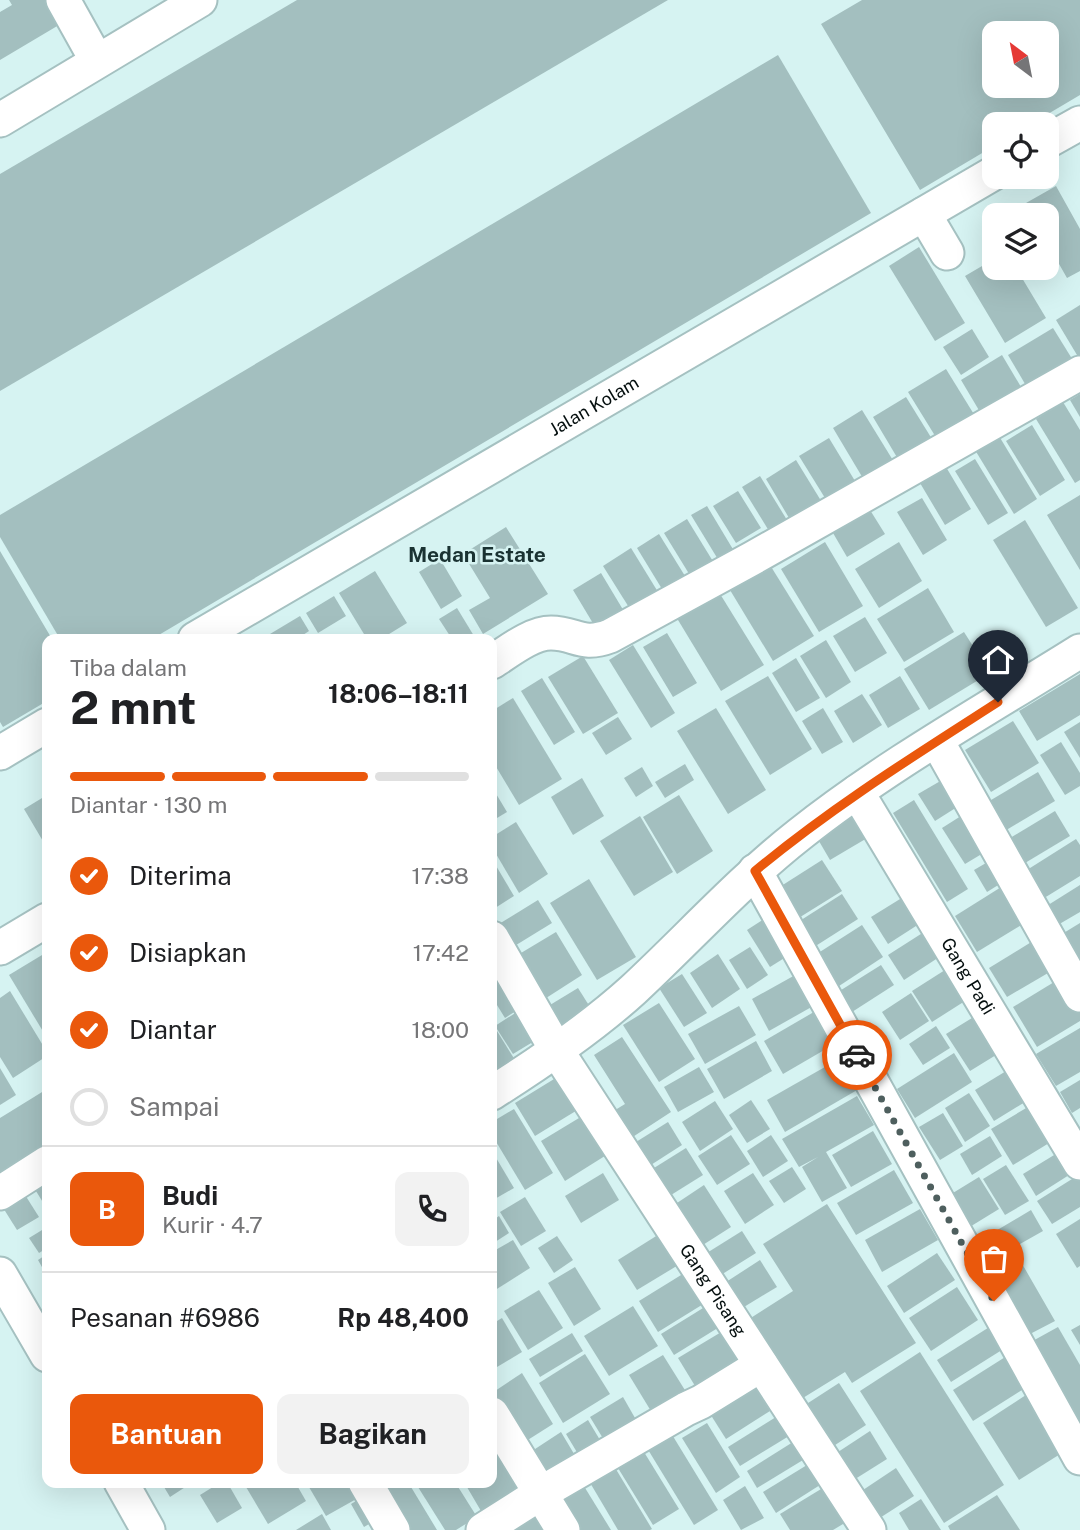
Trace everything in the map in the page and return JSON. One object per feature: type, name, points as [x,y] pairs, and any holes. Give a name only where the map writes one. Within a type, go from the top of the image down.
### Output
[{"type":"street","points":[[63,0],[97,61]]},
{"type":"street","points":[[0,120],[200,0]]},
{"type":"street","points":[[1059,135],[1080,123]]},
{"type":"street","name":"Jalan Kolam","points":[[204,634],[982,180]]},
{"type":"street","points":[[924,214],[947,253]]},
{"type":"street","points":[[497,659],[529,640],[550,633],[593,642],[610,636],[1080,373]]},
{"type":"street","points":[[497,1090],[557,1051],[632,990],[755,871],[800,833],[857,792],[1080,651]]},
{"type":"street","points":[[0,753],[42,728]]},
{"type":"street","points":[[937,741],[1080,995]]},
{"type":"street","name":"Gang Padi","points":[[857,792],[1080,1163]]},
{"type":"street","points":[[755,871],[1080,1458]]},
{"type":"street","points":[[0,948],[42,923]]},
{"type":"street","name":"Gang Pisang","points":[[497,947],[557,1051],[869,1530]]},
{"type":"street","points":[[0,1193],[42,1166]]},
{"type":"street","points":[[0,1274],[42,1347]]},
{"type":"street","points":[[483,1530],[541,1493],[761,1365]]},
{"type":"street","points":[[497,1421],[563,1530]]},
{"type":"street","points":[[124,1488],[142,1528]]},
{"type":"street","points":[[368,1488],[393,1530]]},
{"type":"building","points":[[9,0],[57,0],[69,19],[0,60],[0,12],[12,5]]},
{"type":"building","points":[[297,0],[668,0],[0,391],[0,174]]},
{"type":"building","points":[[862,0],[1080,0],[1080,95],[1051,112],[982,112],[982,153],[920,190],[821,24]]},
{"type":"building","points":[[778,55],[871,213],[160,634],[57,634],[0,537],[0,515]]},
{"type":"building","points":[[1051,189],[1058,189],[1080,229],[1080,271],[1067,278],[1059,264],[1059,203],[1026,203]]},
{"type":"building","points":[[919,247],[965,323],[935,341],[889,266]]},
{"type":"building","points":[[982,266],[982,280],[1023,280],[1046,318],[1005,343],[965,276]]},
{"type":"building","points":[[1080,305],[1080,360],[1056,320]]},
{"type":"building","points":[[1053,328],[1074,362],[1028,389],[1008,355]]},
{"type":"building","points":[[972,329],[989,357],[961,375],[943,347]]},
{"type":"building","points":[[1002,355],[1024,392],[983,417],[961,380]]},
{"type":"building","points":[[946,369],[975,416],[937,439],[908,392]]},
{"type":"building","points":[[1080,394],[1080,417],[1070,400]]},
{"type":"building","points":[[906,397],[932,439],[898,459],[873,417]]},
{"type":"building","points":[[1063,402],[1080,430],[1080,480],[1075,483],[1036,419]]},
{"type":"building","points":[[862,410],[894,462],[864,480],[833,428]]},
{"type":"building","points":[[1032,425],[1065,480],[1040,496],[1006,441]]},
{"type":"building","points":[[999,436],[1037,499],[1014,514],[975,450]]},
{"type":"building","points":[[829,438],[855,481],[825,498],[799,456]]},
{"type":"building","points":[[975,459],[1008,513],[988,525],[955,471]]},
{"type":"building","points":[[796,460],[823,504],[792,523],[766,479]]},
{"type":"building","points":[[946,467],[971,509],[945,525],[920,483]]},
{"type":"building","points":[[760,476],[787,520],[769,531],[742,487]]},
{"type":"building","points":[[738,491],[761,528],[736,543],[713,506]]},
{"type":"building","points":[[1080,495],[1080,570],[1047,515]]},
{"type":"building","points":[[922,498],[947,540],[923,555],[897,512]]},
{"type":"building","points":[[707,506],[734,551],[719,561],[691,515]]},
{"type":"building","points":[[870,510],[885,534],[847,557],[833,533]]},
{"type":"building","points":[[687,519],[714,563],[691,577],[664,533]]},
{"type":"building","points":[[1025,520],[1078,608],[1046,627],[993,540]]},
{"type":"building","points":[[506,527],[548,594],[483,634],[469,610],[490,598],[463,554]]},
{"type":"building","points":[[659,534],[685,576],[662,589],[637,548]]},
{"type":"building","points":[[825,542],[863,606],[819,632],[781,569]]},
{"type":"building","points":[[899,542],[922,581],[879,608],[855,569]]},
{"type":"building","points":[[631,548],[658,592],[630,609],[603,566]]},
{"type":"building","points":[[0,551],[49,634],[42,634],[42,704],[3,727],[0,722]]},
{"type":"building","points":[[440,559],[462,596],[441,609],[419,572]]},
{"type":"building","points":[[770,565],[814,636],[773,661],[730,590]]},
{"type":"building","points":[[375,571],[407,623],[389,634],[364,634],[339,593]]},
{"type":"building","points":[[601,573],[625,613],[597,630],[573,590]]},
{"type":"building","points":[[928,588],[954,632],[904,662],[877,619]]},
{"type":"building","points":[[717,589],[764,665],[721,691],[675,615]]},
{"type":"building","points":[[334,596],[346,616],[318,633],[306,613]]},
{"type":"building","points":[[457,608],[473,634],[449,634],[439,619]]},
{"type":"building","points":[[300,616],[309,631],[304,634],[270,634]]},
{"type":"building","points":[[865,617],[887,653],[855,672],[833,636]]},
{"type":"building","points":[[964,632],[990,673],[929,710],[904,669]]},
{"type":"building","points":[[667,633],[697,683],[673,697],[643,647]]},
{"type":"building","points":[[826,640],[851,682],[826,698],[800,656]]},
{"type":"building","points":[[633,645],[675,713],[651,728],[609,660]]},
{"type":"building","points":[[583,656],[618,713],[583,734],[548,677]]},
{"type":"building","points":[[796,658],[820,698],[796,712],[772,673]]},
{"type":"building","points":[[1080,674],[1080,715],[1037,741],[1019,711]]},
{"type":"building","points":[[768,676],[812,749],[770,775],[725,701]]},
{"type":"building","points":[[900,676],[920,709],[888,728],[869,695]]},
{"type":"building","points":[[542,678],[575,732],[554,745],[521,691]]},
{"type":"building","points":[[862,694],[882,725],[853,743],[834,711]]},
{"type":"building","points":[[513,698],[562,779],[519,805],[497,768],[497,708]]},
{"type":"building","points":[[716,708],[766,790],[728,814],[677,731]]},
{"type":"building","points":[[823,708],[843,742],[822,754],[802,721]]},
{"type":"building","points":[[618,717],[632,739],[606,755],[592,733]]},
{"type":"building","points":[[1013,721],[1039,763],[991,792],[965,750]]},
{"type":"building","points":[[1080,722],[1080,758],[1064,732]]},
{"type":"building","points":[[1061,742],[1080,773],[1080,786],[1065,795],[1040,755]]},
{"type":"building","points":[[685,764],[694,780],[665,798],[655,782]]},
{"type":"building","points":[[642,767],[653,786],[636,797],[624,778]]},
{"type":"building","points":[[1038,772],[1055,801],[998,835],[981,806]]},
{"type":"building","points":[[949,776],[965,802],[935,821],[918,794]]},
{"type":"building","points":[[582,778],[604,816],[573,835],[551,797]]},
{"type":"building","points":[[497,795],[507,812],[497,818]]},
{"type":"building","points":[[679,795],[713,851],[677,874],[643,817]]},
{"type":"building","points":[[42,798],[42,840],[24,809]]},
{"type":"building","points":[[914,800],[968,889],[947,902],[893,813]]},
{"type":"building","points":[[864,807],[879,831],[830,860],[816,836]]},
{"type":"building","points":[[972,809],[995,846],[965,864],[942,828]]},
{"type":"building","points":[[1055,811],[1070,836],[1025,863],[1010,838]]},
{"type":"building","points":[[640,816],[673,872],[634,896],[600,841]]},
{"type":"building","points":[[516,822],[548,874],[519,893],[497,856],[497,834]]},
{"type":"building","points":[[1076,839],[1080,845],[1080,876],[1036,903],[1019,875]]},
{"type":"building","points":[[998,856],[1011,877],[987,892],[974,870]]},
{"type":"building","points":[[822,860],[842,891],[797,919],[778,888]]},
{"type":"building","points":[[497,867],[514,896],[497,907]]},
{"type":"building","points":[[589,879],[636,957],[597,980],[550,903]]},
{"type":"building","points":[[1006,884],[1028,921],[977,952],[955,916]]},
{"type":"building","points":[[1080,885],[1080,912],[1056,926],[1045,907]]},
{"type":"building","points":[[913,891],[930,917],[888,944],[871,917]]},
{"type":"building","points":[[842,894],[858,919],[814,947],[798,922]]},
{"type":"building","points":[[538,900],[552,923],[508,950],[497,932],[497,925]]},
{"type":"building","points":[[770,915],[794,952],[770,967],[747,930]]},
{"type":"building","points":[[1080,923],[1080,964],[1062,934]]},
{"type":"building","points":[[862,925],[883,957],[833,990],[812,957]]},
{"type":"building","points":[[935,925],[950,950],[904,980],[888,955]]},
{"type":"building","points":[[556,932],[582,975],[543,1000],[516,956]]},
{"type":"building","points":[[1041,936],[1060,966],[1007,997],[989,968]]},
{"type":"building","points":[[750,947],[768,975],[747,989],[729,960]]},
{"type":"building","points":[[718,954],[740,989],[712,1008],[690,973]]},
{"type":"building","points":[[42,955],[42,1030],[9,975]]},
{"type":"building","points":[[956,963],[976,994],[932,1022],[912,991]]},
{"type":"building","points":[[881,965],[894,985],[852,1012],[838,992]]},
{"type":"building","points":[[508,972],[527,1004],[505,1018],[497,1005],[497,979]]},
{"type":"building","points":[[682,974],[707,1013],[684,1027],[659,988]]},
{"type":"building","points":[[797,974],[815,1005],[769,1031],[752,999]]},
{"type":"building","points":[[1064,976],[1080,1001],[1080,1021],[1037,1047],[1013,1007]]},
{"type":"building","points":[[578,988],[590,1007],[562,1024],[550,1005]]},
{"type":"building","points":[[10,991],[42,1044],[42,1059],[13,1078],[0,1057],[0,998]]},
{"type":"building","points":[[911,993],[929,1021],[900,1040],[882,1012]]},
{"type":"building","points":[[659,1003],[695,1059],[659,1082],[623,1025]]},
{"type":"building","points":[[739,1006],[756,1035],[705,1064],[688,1034]]},
{"type":"building","points":[[523,1008],[541,1037],[513,1054],[497,1029],[497,1025]]},
{"type":"building","points":[[819,1009],[838,1042],[783,1074],[764,1041]]},
{"type":"building","points":[[985,1010],[1009,1047],[970,1071],[946,1034]]},
{"type":"building","points":[[936,1026],[950,1048],[923,1065],[909,1044]]},
{"type":"building","points":[[1080,1028],[1080,1072],[1056,1086],[1036,1054]]},
{"type":"building","points":[[497,1031],[515,1060],[497,1071]]},
{"type":"building","points":[[622,1037],[671,1112],[625,1142],[607,1115],[625,1104],[594,1055]]},
{"type":"building","points":[[756,1041],[772,1071],[724,1099],[707,1069]]},
{"type":"building","points":[[954,1053],[972,1082],[915,1118],[897,1089]]},
{"type":"building","points":[[846,1055],[864,1086],[785,1132],[767,1100]]},
{"type":"building","points":[[1016,1065],[1035,1096],[994,1121],[975,1090]]},
{"type":"building","points":[[699,1067],[714,1092],[678,1112],[664,1087]]},
{"type":"building","points":[[0,1068],[16,1095],[0,1105]]},
{"type":"building","points":[[559,1076],[579,1109],[535,1136],[515,1103]]},
{"type":"building","points":[[1080,1080],[1080,1108],[1072,1113],[1060,1092]]},
{"type":"building","points":[[42,1092],[42,1157],[0,1183],[0,1118]]},
{"type":"building","points":[[969,1093],[990,1126],[965,1142],[945,1108]]},
{"type":"building","points":[[857,1096],[874,1125],[826,1152],[847,1188],[822,1202],[802,1167],[818,1157],[799,1167],[782,1139]]},
{"type":"building","points":[[751,1100],[770,1129],[747,1143],[729,1115]]},
{"type":"building","points":[[715,1101],[733,1129],[700,1151],[682,1122]]},
{"type":"building","points":[[1033,1104],[1054,1140],[1013,1165],[991,1129]]},
{"type":"building","points":[[514,1109],[553,1173],[525,1190],[497,1143],[497,1119]]},
{"type":"building","points":[[943,1113],[963,1146],[940,1160],[919,1127]]},
{"type":"building","points":[[584,1115],[608,1154],[565,1181],[541,1141]]},
{"type":"building","points":[[668,1122],[682,1145],[643,1170],[628,1147]]},
{"type":"building","points":[[873,1131],[892,1164],[851,1187],[832,1155]]},
{"type":"building","points":[[731,1135],[750,1164],[717,1185],[698,1156]]},
{"type":"building","points":[[771,1135],[788,1161],[763,1177],[747,1151]]},
{"type":"building","points":[[990,1136],[1002,1156],[972,1175],[960,1154]]},
{"type":"building","points":[[686,1148],[703,1175],[663,1200],[646,1173]]},
{"type":"building","points":[[1064,1149],[1077,1170],[1036,1196],[1023,1174]]},
{"type":"building","points":[[497,1159],[514,1188],[497,1198]]},
{"type":"building","points":[[1006,1165],[1029,1201],[1005,1215],[983,1179]]},
{"type":"building","points":[[792,1167],[806,1189],[784,1203],[769,1181]]},
{"type":"building","points":[[42,1170],[42,1201],[28,1178]]},
{"type":"building","points":[[894,1170],[913,1203],[856,1235],[837,1203]]},
{"type":"building","points":[[603,1173],[619,1200],[581,1223],[565,1196]]},
{"type":"building","points":[[753,1173],[774,1205],[745,1224],[724,1191]]},
{"type":"building","points":[[1080,1174],[1080,1207],[1052,1224],[1037,1201]]},
{"type":"building","points":[[979,1177],[999,1209],[968,1228],[948,1196]]},
{"type":"building","points":[[704,1185],[731,1227],[695,1250],[668,1209]]},
{"type":"building","points":[[20,1187],[39,1217],[17,1230],[0,1203]]},
{"type":"building","points":[[525,1197],[546,1231],[521,1246],[500,1212]]},
{"type":"building","points":[[827,1204],[916,1343],[852,1383],[845,1372],[798,1401],[746,1321],[793,1291],[763,1244]]},
{"type":"building","points":[[920,1209],[938,1240],[882,1272],[865,1240]]},
{"type":"building","points":[[1031,1210],[1043,1231],[1013,1248],[1055,1321],[1030,1334],[977,1242]]},
{"type":"building","points":[[499,1216],[509,1233],[497,1241]]},
{"type":"building","points":[[1080,1219],[1080,1266],[1077,1268],[1056,1234]]},
{"type":"building","points":[[42,1230],[42,1251],[39,1253],[29,1238]]},
{"type":"building","points":[[742,1231],[756,1253],[716,1278],[702,1256]]},
{"type":"building","points":[[661,1233],[680,1264],[637,1290],[618,1260]]},
{"type":"building","points":[[557,1236],[573,1260],[554,1273],[538,1248]]},
{"type":"building","points":[[513,1240],[530,1268],[497,1289],[497,1249]]},
{"type":"building","points":[[937,1253],[955,1280],[904,1313],[887,1286]]},
{"type":"building","points":[[760,1260],[777,1287],[739,1310],[723,1284]]},
{"type":"building","points":[[575,1267],[601,1309],[574,1326],[548,1283]]},
{"type":"building","points":[[686,1272],[705,1303],[658,1332],[639,1301]]},
{"type":"building","points":[[957,1287],[978,1320],[931,1351],[909,1318]]},
{"type":"building","points":[[539,1290],[563,1328],[528,1350],[504,1311]]},
{"type":"building","points":[[708,1305],[721,1326],[674,1355],[661,1334]]},
{"type":"building","points":[[633,1306],[658,1346],[609,1376],[584,1336]]},
{"type":"building","points":[[502,1318],[522,1352],[497,1367],[497,1321]]},
{"type":"building","points":[[1080,1325],[1080,1345],[1071,1330]]},
{"type":"building","points":[[991,1326],[1005,1348],[951,1382],[937,1360]]},
{"type":"building","points":[[1058,1327],[1080,1365],[1080,1423],[1076,1425],[1029,1343]]},
{"type":"building","points":[[723,1331],[748,1372],[703,1399],[678,1358]]},
{"type":"building","points":[[572,1333],[583,1351],[540,1377],[529,1359]]},
{"type":"building","points":[[920,1352],[1004,1485],[944,1523],[860,1391]]},
{"type":"building","points":[[585,1354],[610,1394],[563,1423],[539,1383]]},
{"type":"building","points":[[1010,1354],[1030,1385],[973,1421],[953,1390]]},
{"type":"building","points":[[663,1355],[688,1395],[654,1416],[629,1375]]},
{"type":"building","points":[[522,1373],[553,1424],[523,1443],[497,1401],[497,1390]]},
{"type":"building","points":[[752,1381],[770,1411],[726,1439],[707,1409]]},
{"type":"building","points":[[839,1383],[866,1425],[832,1447],[805,1405]]},
{"type":"building","points":[[1029,1393],[1065,1451],[1019,1480],[983,1423]]},
{"type":"building","points":[[623,1397],[639,1425],[607,1445],[590,1417]]},
{"type":"building","points":[[776,1417],[789,1436],[740,1466],[728,1447]]},
{"type":"building","points":[[588,1420],[606,1450],[584,1464],[566,1434]]},
{"type":"building","points":[[707,1423],[740,1477],[716,1493],[682,1438]]},
{"type":"building","points":[[870,1431],[887,1459],[852,1481],[835,1454]]},
{"type":"building","points":[[561,1432],[580,1464],[551,1482],[532,1451]]},
{"type":"building","points":[[671,1433],[718,1510],[694,1525],[647,1448]]},
{"type":"building","points":[[793,1442],[803,1460],[757,1488],[747,1471]]},
{"type":"building","points":[[509,1449],[528,1481],[481,1511],[468,1488],[497,1488],[497,1457]]},
{"type":"building","points":[[644,1452],[679,1509],[653,1525],[618,1468]]},
{"type":"building","points":[[807,1465],[820,1485],[776,1513],[763,1492]]},
{"type":"building","points":[[614,1466],[652,1529],[618,1530],[589,1481]]},
{"type":"building","points":[[896,1468],[914,1496],[875,1521],[857,1494]]},
{"type":"building","points":[[582,1483],[611,1530],[576,1530],[556,1498]]},
{"type":"building","points":[[745,1486],[764,1518],[741,1530],[723,1500]]},
{"type":"building","points":[[826,1486],[848,1521],[833,1530],[790,1530],[780,1514]]},
{"type":"building","points":[[165,1488],[184,1488],[170,1497]]},
{"type":"building","points":[[211,1488],[230,1488],[242,1508],[217,1523],[200,1495]]},
{"type":"building","points":[[247,1488],[298,1488],[306,1501],[268,1524]]},
{"type":"building","points":[[310,1488],[364,1488],[367,1493],[326,1516]]},
{"type":"building","points":[[381,1488],[412,1488],[437,1530],[406,1530]]},
{"type":"building","points":[[419,1488],[459,1488],[477,1517],[456,1530],[445,1530]]},
{"type":"building","points":[[368,1494],[381,1517],[364,1527],[351,1504]]},
{"type":"building","points":[[997,1495],[1020,1530],[950,1530],[948,1526]]},
{"type":"building","points":[[921,1499],[941,1530],[909,1530],[899,1513]]},
{"type":"building","points":[[536,1501],[547,1530],[488,1530]]},
{"type":"building","points":[[322,1514],[331,1530],[296,1530]]},
{"type":"way so far","points":[[857,1055],[994,1301]]},
{"type":"district","name":"Medan Estate","points":[[477,555]]},
{"type":"route","points":[[857,1055],[755,871],[800,833],[857,792],[998,702]]}]
